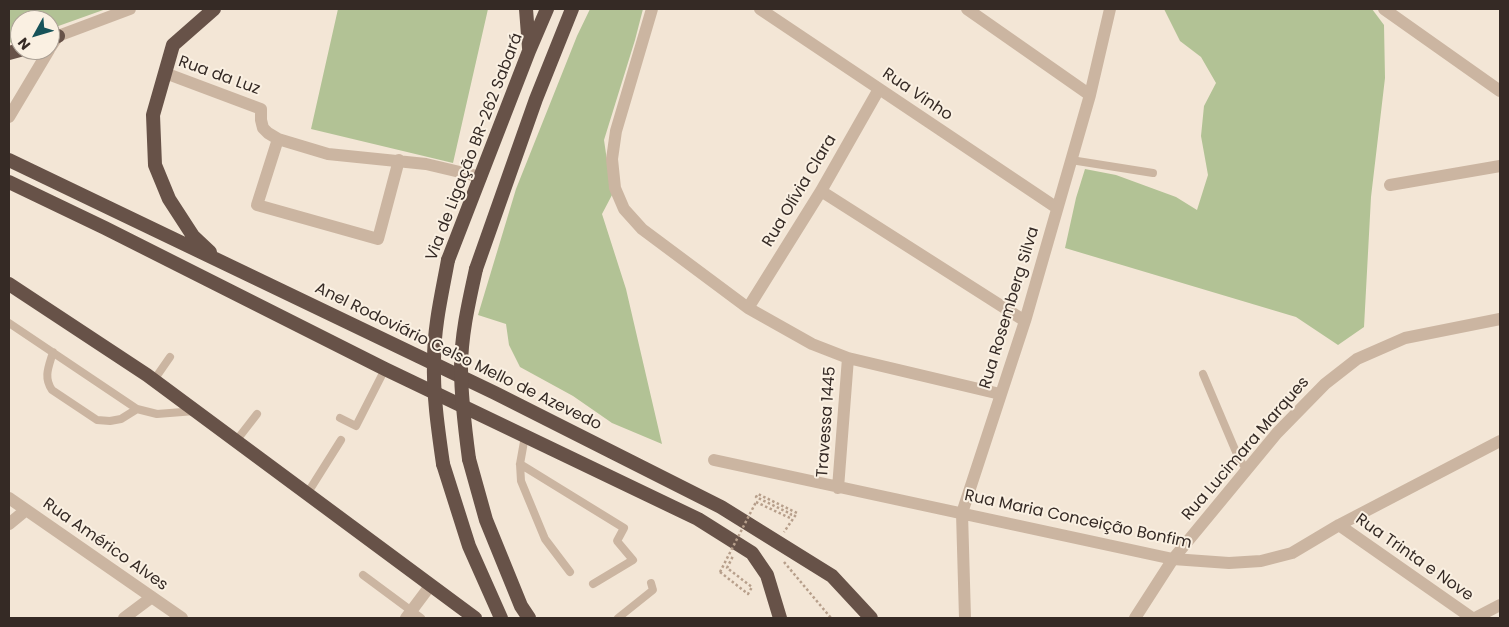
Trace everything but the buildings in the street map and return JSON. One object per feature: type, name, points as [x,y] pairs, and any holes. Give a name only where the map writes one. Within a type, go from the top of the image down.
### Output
[{"type":"highway","points":[[214,9],[173,44],[153,116],[155,165],[169,199],[193,236],[220,262]]},
{"type":"highway","points":[[526,9],[530,51]]},
{"type":"highway","name":"Via de Ligação BR-262 Sabará","points":[[501,618],[469,546],[443,464],[436,417],[434,360],[438,311],[448,260],[547,9]]},
{"type":"highway","points":[[529,618],[521,606],[486,520],[469,460],[463,415],[461,367],[466,318],[476,269],[536,99],[572,9]]},
{"type":"highway","name":"Anel Rodoviário Celso Mello de Azevedo","points":[[9,160],[512,401],[721,507],[832,576],[872,618]]},
{"type":"highway","points":[[9,182],[105,228],[385,369],[690,516],[752,553],[767,575],[780,618]]},
{"type":"highway","points":[[9,284],[154,380],[475,618]]},
{"type":"street","points":[[60,35],[130,9]]},
{"type":"street","points":[[652,9],[616,131],[612,159],[615,188],[624,209],[642,229],[748,308],[812,344],[848,358],[1000,394]]},
{"type":"street","name":"Rua Vinho","points":[[760,9],[1057,208]]},
{"type":"street","points":[[967,9],[1090,95]]},
{"type":"street","name":"Rua Rosemberg Silva","points":[[965,618],[962,513],[1025,321],[1090,95],[1110,9]]},
{"type":"street","points":[[1384,9],[1500,90]]},
{"type":"street","points":[[9,117],[43,60]]},
{"type":"street","name":"Rua da Luz","points":[[165,73],[261,109],[263,128],[278,139]]},
{"type":"street","name":"Rua Olívia Clara","points":[[748,308],[821,191],[879,89]]},
{"type":"street","points":[[399,160],[378,239],[257,205],[278,139],[328,154],[399,160],[449,168],[481,177]]},
{"type":"street","points":[[1390,185],[1500,166]]},
{"type":"street","points":[[821,191],[1025,321]]},
{"type":"street","name":"Rua Lucimara Marques","points":[[1135,618],[1173,559],[1277,433],[1324,384],[1356,359],[1405,338],[1500,319]]},
{"type":"street","name":"Travessa 1445","points":[[838,488],[848,358]]},
{"type":"street","name":"Rua Maria Conceição Bonfim","points":[[714,460],[1173,559],[1229,564],[1261,561],[1292,553],[1338,525],[1500,441]]},
{"type":"street","name":"Rua Américo Alves","points":[[9,498],[182,618]]},
{"type":"street","points":[[9,524],[26,510]]},
{"type":"street","name":"Rua Trinta e Nove","points":[[1338,525],[1473,618]]},
{"type":"street","points":[[413,616],[430,586]]},
{"type":"street","points":[[124,618],[152,597]]},
{"type":"street","points":[[1473,618],[1500,605]]},
{"type":"lane","points":[[1071,160],[1153,173]]},
{"type":"lane","points":[[9,323],[137,409],[157,414],[196,411]]},
{"type":"lane","points":[[53,352],[46,377],[52,390],[97,420],[110,421],[121,419],[137,409]]},
{"type":"lane","points":[[154,380],[170,357]]},
{"type":"lane","points":[[340,418],[356,426],[385,369]]},
{"type":"lane","points":[[1203,374],[1239,459],[1247,470]]},
{"type":"lane","points":[[236,441],[257,414]]},
{"type":"lane","points":[[524,436],[520,464],[521,481],[545,539],[570,572]]},
{"type":"lane","points":[[307,494],[341,440]]},
{"type":"lane","points":[[520,464],[624,528],[617,541],[633,560],[593,584]]},
{"type":"lane","points":[[363,575],[413,616]]},
{"type":"lane","points":[[618,618],[653,590],[651,582]]},
{"type":"path","points":[[739,545],[727,568],[752,588],[748,594],[720,572],[756,502],[790,518],[791,514],[756,497],[758,494],[797,513],[777,542]]},
{"type":"path","points":[[780,558],[831,618]]},
{"type":"green space","points":[[9,9],[106,9],[60,25],[60,10],[10,10],[9,43]]},
{"type":"green space","points":[[338,9],[488,9],[453,163],[311,129]]},
{"type":"green space","points":[[590,9],[643,9],[604,140],[612,195],[602,214],[626,289],[662,444],[612,423],[573,396],[520,367],[509,345],[506,324],[478,315],[516,189],[577,36]]},
{"type":"green space","points":[[1164,9],[1372,9],[1384,25],[1385,78],[1371,197],[1364,327],[1338,345],[1296,317],[1065,248],[1076,198],[1085,169],[1116,175],[1176,197],[1197,210],[1208,175],[1201,136],[1204,106],[1216,83],[1201,57],[1180,41]]}]
